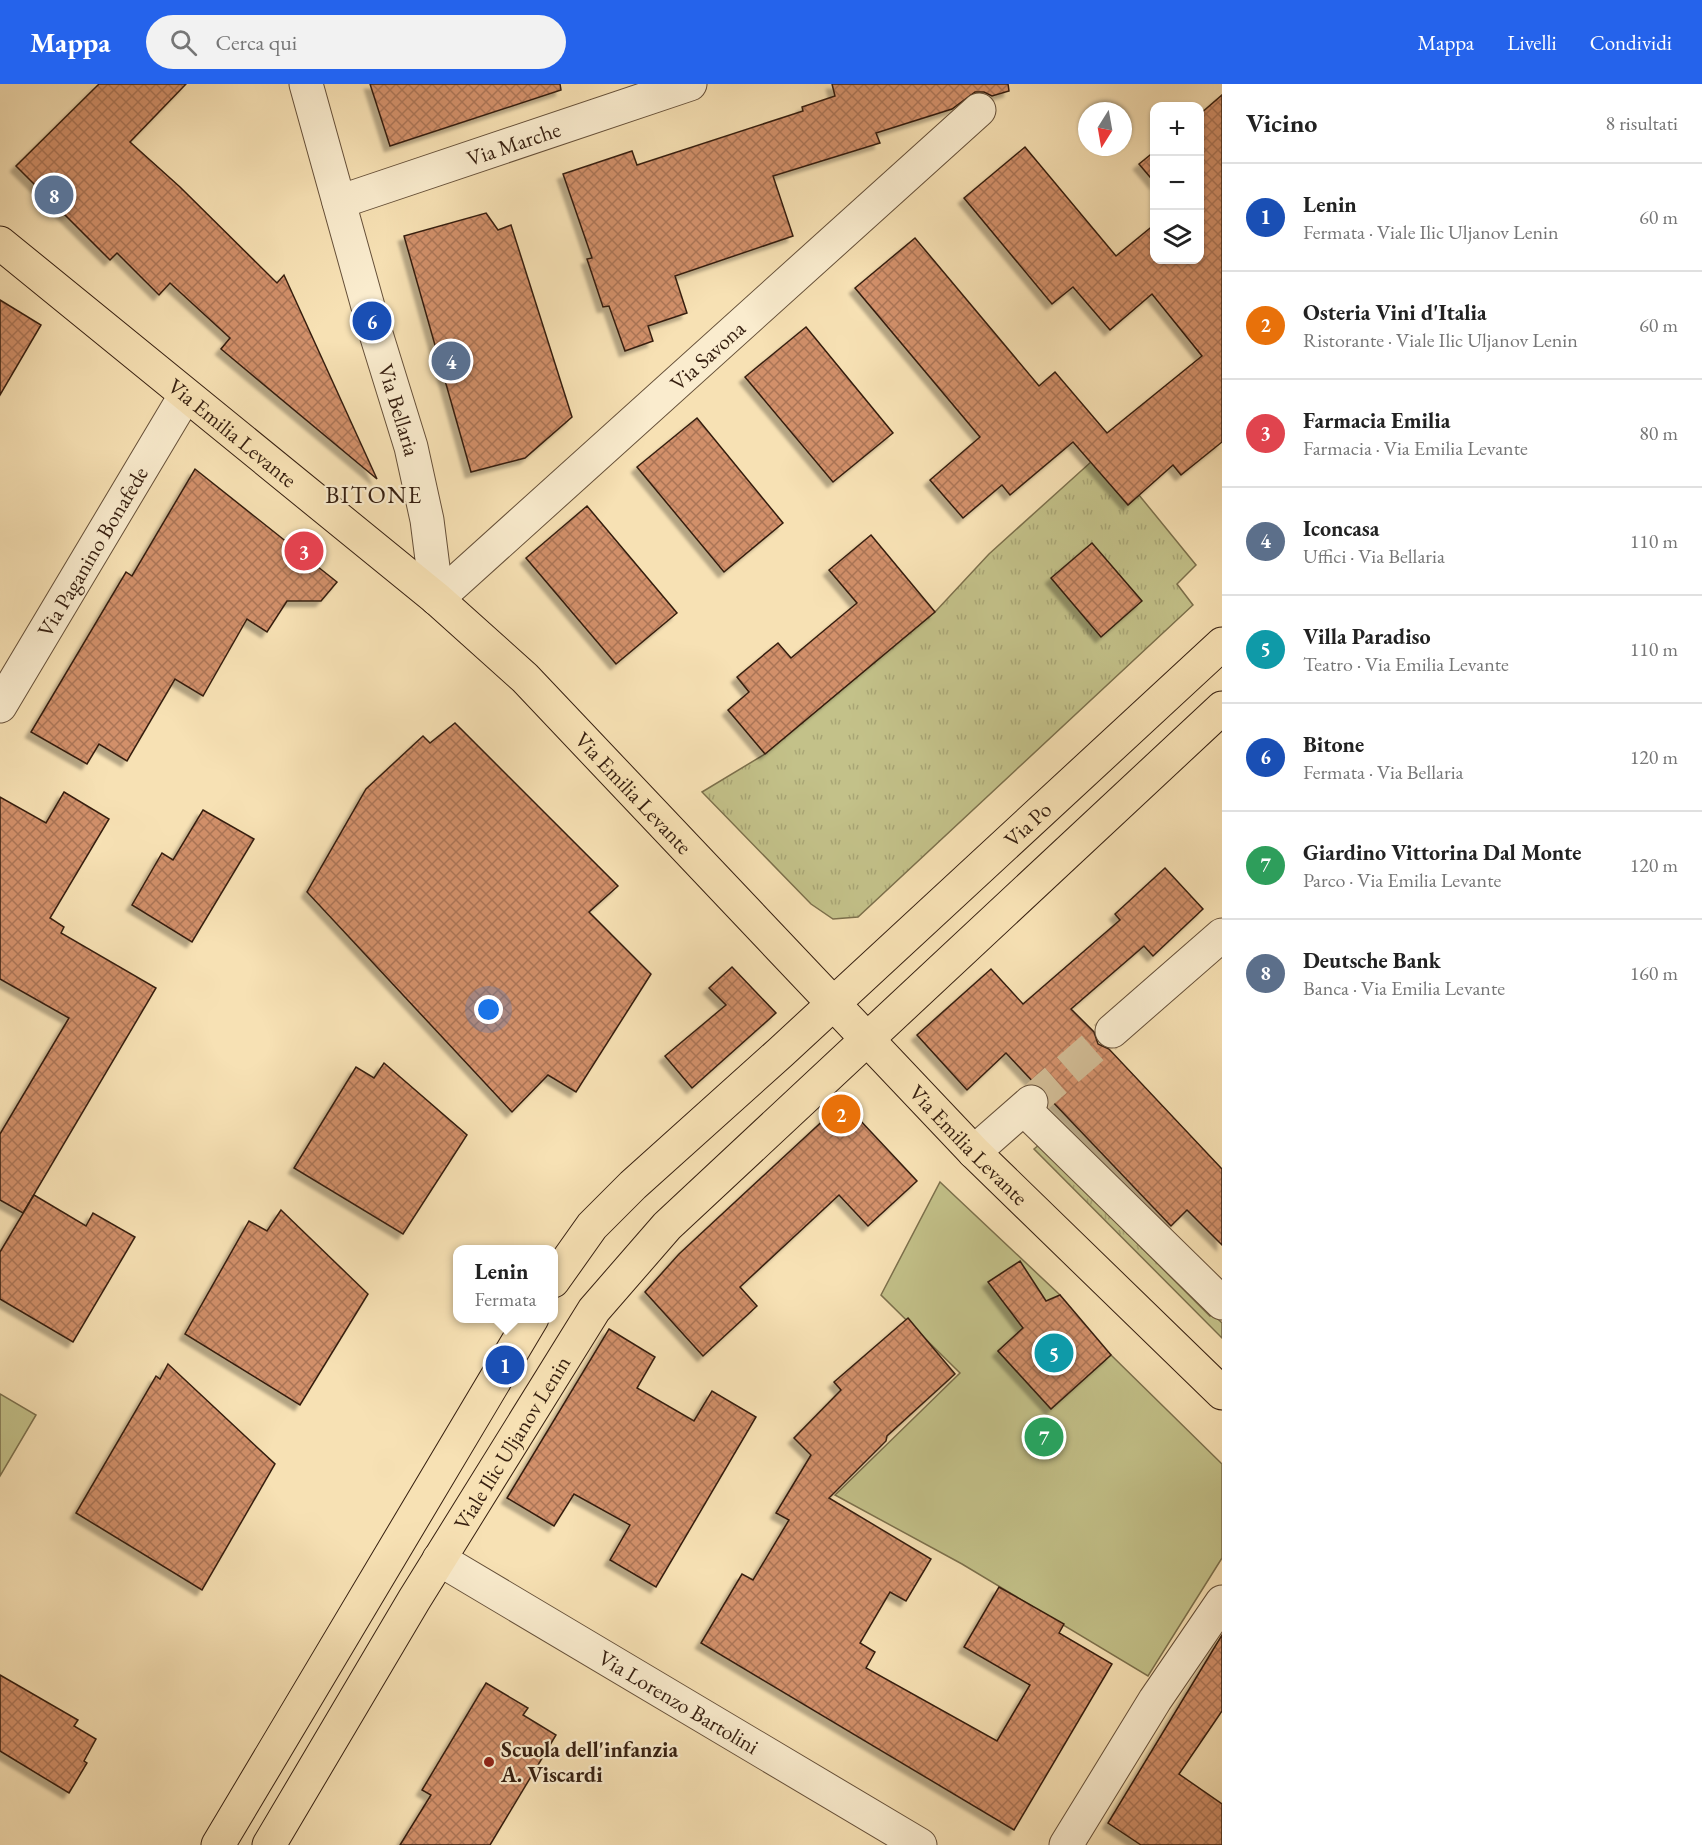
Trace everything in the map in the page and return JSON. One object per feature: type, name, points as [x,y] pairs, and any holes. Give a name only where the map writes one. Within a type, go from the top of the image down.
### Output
[{"type":"main road","name":"Via Emilia Levante","points":[[0,243],[436,599],[525,678],[974,1152],[1222,1393]]},
{"type":"main road","name":"Via Po","points":[[833,1003],[1222,644]]},
{"type":"main road","points":[[866,1039],[1222,708]]},
{"type":"main road","points":[[558,1274],[592,1226],[633,1185],[833,1003]]},
{"type":"main road","name":"Viale Ilic Uljanov Lenin","points":[[270,1845],[439,1559],[594,1310],[622,1275],[667,1226],[866,1039]]},
{"type":"main road","name":"Viale Ilic Uljanov Lenin","points":[[218,1845],[529,1323]]},
{"type":"street","name":"Via Bellaria","points":[[306,84],[411,447],[427,520],[436,599]]},
{"type":"street","name":"Via Marche","points":[[339,202],[690,84]]},
{"type":"street","name":"Via Savona","points":[[436,599],[979,110]]},
{"type":"street","name":"Via Paganino Bonafede","points":[[0,705],[185,396]]},
{"type":"street","points":[[1112,1031],[1222,934]]},
{"type":"street","points":[[974,1152],[1028,1106],[1222,1303]]},
{"type":"street","name":"Via Lorenzo Bartolini","points":[[439,1559],[920,1845]]},
{"type":"street","points":[[1066,1845],[1155,1700],[1222,1602]]},
{"type":"green space","points":[[1102,452],[1111,485],[1128,505],[1139,495],[1196,565],[1177,584],[1193,605],[858,917],[833,919],[811,904],[702,792],[765,754],[935,612],[989,554]]},
{"type":"green space","points":[[1039,1145],[1210,1316],[1213,1314],[1222,1323],[1222,1338],[1034,1149]]},
{"type":"green space","points":[[940,1182],[1060,1295],[998,1351],[1051,1409],[1111,1355],[1222,1464],[1222,1558],[1148,1676],[962,1564],[835,1495],[960,1373],[881,1295]]},
{"type":"green space","points":[[0,1394],[36,1415],[0,1476]]},
{"type":"building","points":[[99,84],[186,84],[130,142],[180,187],[277,283],[284,275],[377,479],[221,349],[230,338],[170,283],[159,295],[117,253],[110,260],[16,166]]},
{"type":"building","points":[[370,84],[560,84],[561,90],[390,146]]},
{"type":"building","points":[[832,84],[1008,84],[1009,91],[992,96],[984,92],[975,92],[952,109],[876,133],[880,143],[773,176],[793,236],[675,276],[687,313],[648,326],[653,341],[625,351],[609,306],[603,307],[587,259],[592,258],[563,174],[632,151],[637,165],[803,111],[802,107],[835,96]]},
{"type":"building","points":[[1222,95],[1222,442],[1181,475],[1173,465],[1128,505],[1073,442],[1010,495],[1002,485],[963,518],[930,480],[980,437],[855,288],[915,238],[1039,386],[1055,372],[1107,433],[1202,356],[1152,294],[1110,330],[1073,287],[1052,304],[964,198],[1025,147],[1116,256],[1150,228],[1150,264],[1204,264],[1204,111]]},
{"type":"building","points":[[1150,155],[1150,177],[1139,164]]},
{"type":"building","points":[[486,213],[498,230],[511,225],[572,417],[525,458],[471,472],[404,236]]},
{"type":"building","points":[[0,300],[41,325],[0,395]]},
{"type":"building","points":[[806,327],[893,433],[833,482],[745,377]]},
{"type":"building","points":[[697,418],[783,523],[724,572],[637,467]]},
{"type":"building","points":[[195,469],[337,582],[321,601],[287,601],[267,632],[247,619],[203,696],[175,679],[127,761],[99,744],[87,764],[31,732],[126,572],[132,576]]},
{"type":"building","points":[[587,506],[677,613],[616,664],[526,558]]},
{"type":"building","points":[[871,535],[935,612],[765,754],[728,710],[749,692],[737,677],[778,643],[791,658],[857,603],[829,570]]},
{"type":"building","points":[[1092,543],[1142,601],[1101,637],[1051,578]]},
{"type":"building","points":[[455,723],[618,886],[589,912],[651,974],[576,1092],[548,1075],[512,1112],[307,892],[366,789],[423,736],[430,743]]},
{"type":"building","points":[[64,792],[109,819],[50,918],[64,927],[61,933],[156,988],[23,1213],[0,1200],[0,1134],[69,1018],[0,979],[0,797],[46,823]]},
{"type":"building","points":[[203,810],[254,839],[192,942],[132,905],[162,853],[173,860]]},
{"type":"building","points":[[1165,868],[1203,909],[1153,956],[1144,946],[1071,1009],[1094,1032],[1098,1044],[1109,1049],[1222,1169],[1222,1245],[1187,1210],[1171,1226],[1049,1098],[1045,1089],[1035,1084],[1006,1053],[967,1090],[917,1035],[991,969],[1023,1004],[1120,920],[1115,914]]},
{"type":"building","points":[[732,967],[776,1013],[692,1088],[665,1056],[726,1005],[709,988]]},
{"type":"building","points":[[384,1063],[467,1135],[403,1234],[294,1168],[356,1067],[374,1078]]},
{"type":"building","points":[[843,1102],[917,1181],[868,1226],[839,1195],[740,1287],[757,1306],[703,1356],[645,1292],[679,1254]]},
{"type":"building","points":[[34,1195],[86,1226],[93,1213],[135,1237],[73,1342],[0,1299],[0,1252]]},
{"type":"building","points":[[281,1210],[368,1294],[300,1405],[185,1334],[249,1221],[267,1231]]},
{"type":"building","points":[[1020,1261],[1046,1301],[1060,1295],[1111,1355],[1051,1409],[998,1351],[1023,1328],[988,1282]]},
{"type":"building","points":[[908,1318],[955,1374],[887,1436],[886,1441],[829,1498],[931,1559],[906,1601],[890,1592],[860,1643],[875,1652],[866,1668],[997,1741],[1030,1685],[964,1647],[999,1587],[1064,1624],[1059,1633],[1112,1664],[1014,1830],[701,1643],[742,1574],[753,1580],[789,1520],[776,1513],[811,1455],[794,1438],[841,1390],[834,1382]]},
{"type":"building","points":[[609,1329],[655,1357],[637,1388],[694,1421],[712,1391],[756,1417],[656,1587],[610,1560],[630,1525],[574,1494],[554,1526],[507,1498]]},
{"type":"building","points":[[168,1364],[275,1464],[202,1590],[76,1513],[156,1376],[160,1379]]},
{"type":"building","points":[[1222,1635],[1222,1711],[1179,1774],[1222,1804],[1222,1845],[1141,1845],[1108,1823]]},
{"type":"building","points":[[0,1675],[78,1720],[74,1726],[96,1739],[84,1761],[87,1763],[69,1793],[0,1751]]},
{"type":"building","name":"Scuola dell'infanzia A. Viscardi","points":[[486,1683],[528,1708],[523,1715],[556,1735],[490,1845],[400,1845],[431,1795],[422,1790]]},
{"type":"tunnel","points":[[1031,1102],[1112,1031]]},
{"type":"place","name":"Deutsche Bank","points":[[54,195]]},
{"type":"place","name":"Bitone","points":[[372,321]]},
{"type":"place","name":"Iconcasa","points":[[451,361]]},
{"type":"place","name":"Farmacia Emilia","points":[[304,551]]},
{"type":"place","name":"Osteria Vini d'Italia","points":[[841,1114]]},
{"type":"place","name":"Villa Paradiso","points":[[1054,1353]]},
{"type":"place","name":"Lenin","points":[[505,1365]]},
{"type":"place","name":"Giardino Vittorina Dal Monte","points":[[1044,1437]]},
{"type":"place","name":"Scuola dell'infanzia A. Viscardi","points":[[489,1762]]},
{"type":"district","name":"BITONE","points":[[374,495]]}]
